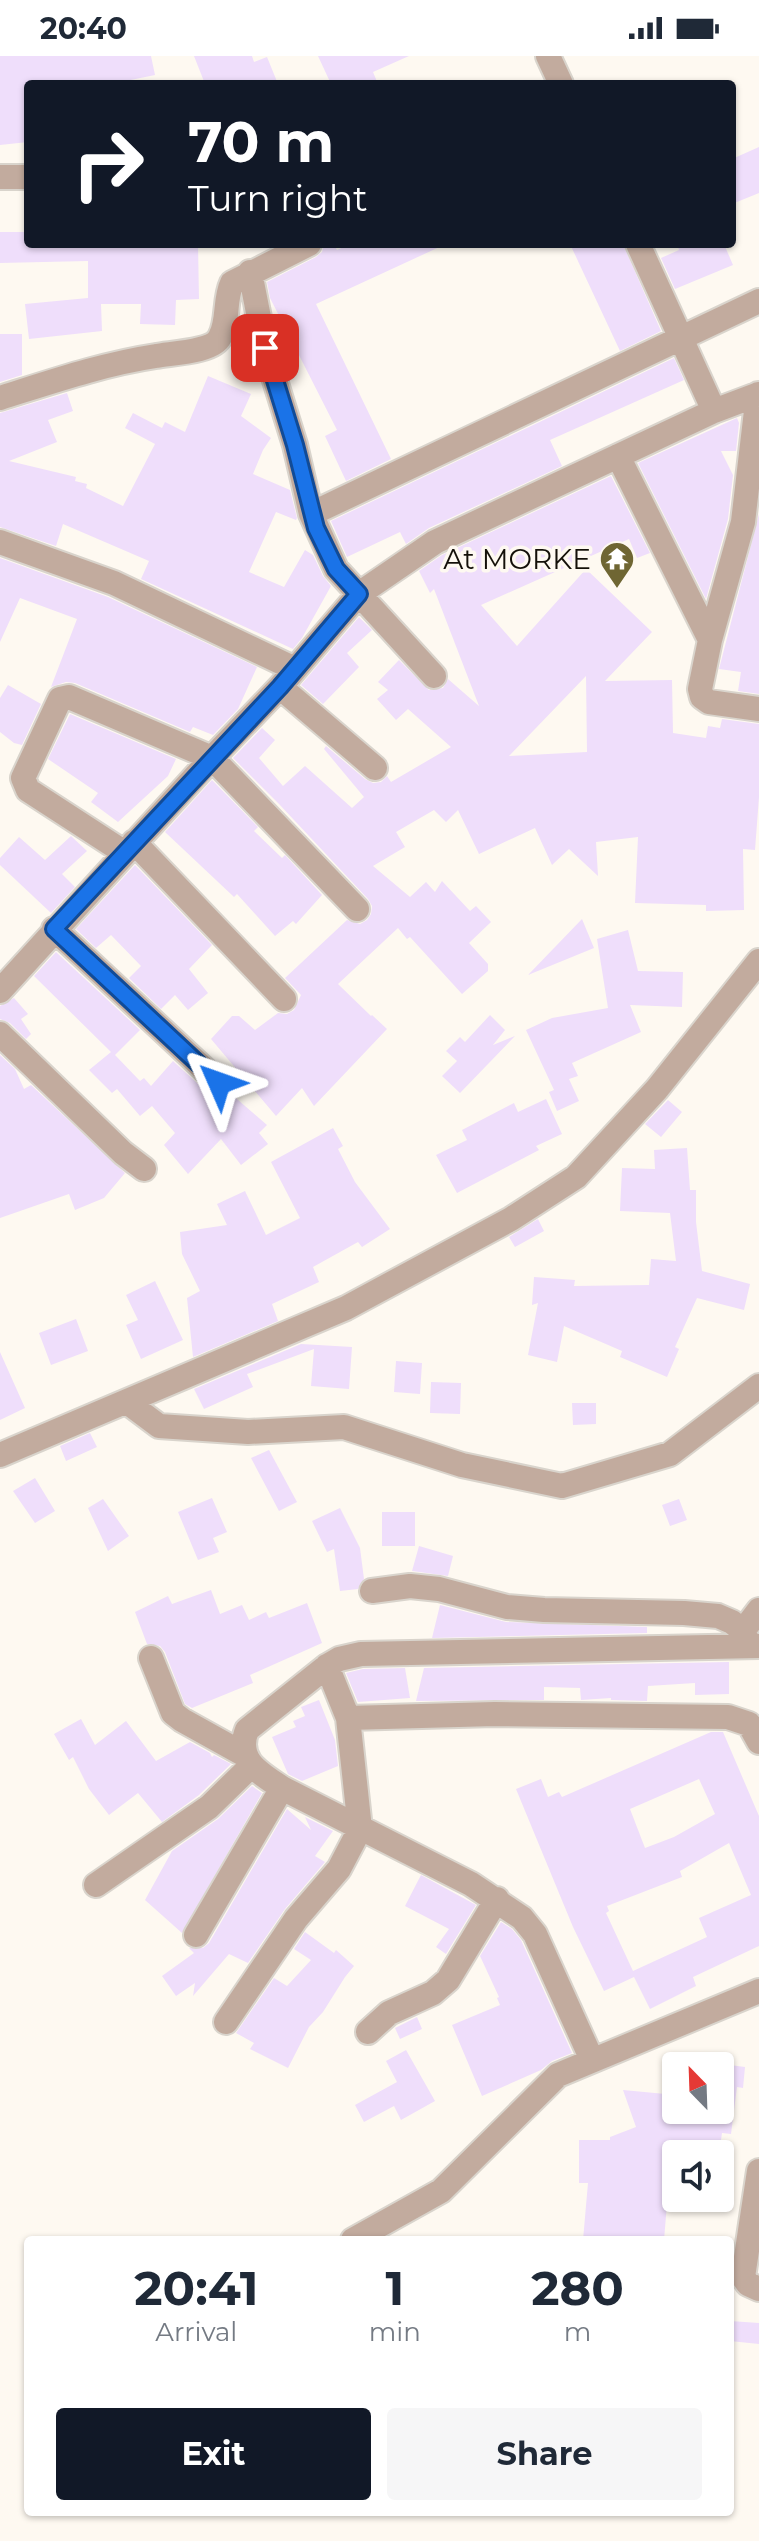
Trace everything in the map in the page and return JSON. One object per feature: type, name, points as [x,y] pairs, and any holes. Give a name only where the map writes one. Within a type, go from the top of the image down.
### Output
[{"type":"street","points":[[548,56],[559,80]]},
{"type":"street","points":[[0,177],[24,177]]},
{"type":"street","points":[[0,398],[95,369],[214,344],[220,337],[232,283],[292,248]]},
{"type":"street","points":[[640,248],[714,411]]},
{"type":"street","points":[[250,272],[265,348],[295,445],[311,514],[329,557],[434,676]]},
{"type":"street","points":[[311,514],[759,301]]},
{"type":"street","points":[[0,991],[288,678],[359,594],[435,542],[714,411],[759,394],[751,523],[710,640],[700,689],[702,697],[709,702],[759,709]]},
{"type":"street","points":[[618,456],[710,640]]},
{"type":"street","points":[[0,542],[114,583],[288,678],[375,768]]},
{"type":"street","points":[[284,999],[130,848],[28,790],[23,778],[60,699],[69,697],[212,758],[357,909]]},
{"type":"street","points":[[54,929],[219,1083]]},
{"type":"street","points":[[0,1455],[346,1308],[511,1219],[576,1177],[657,1089],[759,961]]},
{"type":"street","points":[[0,1034],[123,1153],[144,1169]]},
{"type":"street","points":[[127,1402],[159,1426],[248,1432],[344,1427],[462,1465],[562,1486],[670,1454],[759,1386]]},
{"type":"street","points":[[372,1591],[410,1586],[439,1589],[519,1608],[718,1616],[732,1622],[751,1641]]},
{"type":"street","points":[[751,1641],[759,1610]]},
{"type":"street","points":[[248,1760],[242,1742],[247,1730],[339,1659],[361,1654],[751,1641]]},
{"type":"street","points":[[151,1658],[173,1713],[182,1720],[248,1760],[282,1788],[471,1884],[522,1918],[535,1934],[592,2060]]},
{"type":"street","points":[[226,2022],[296,1919],[339,1869],[360,1829],[348,1718],[327,1666]]},
{"type":"street","points":[[348,1718],[480,1714],[728,1717],[749,1724],[759,1742]]},
{"type":"street","points":[[96,1885],[209,1807],[248,1760]]},
{"type":"street","points":[[196,1935],[282,1788]]},
{"type":"street","points":[[368,2032],[389,2013],[433,1993],[448,1980],[497,1899]]},
{"type":"street","points":[[360,2236],[441,2191],[558,2075],[759,1991]]},
{"type":"street","points":[[759,2171],[743,2277],[748,2284],[759,2289]]},
{"type":"building","points":[[0,56],[151,56],[155,75],[131,80],[24,80],[24,142],[0,145]]},
{"type":"building","points":[[194,56],[252,56],[254,62],[267,57],[276,80],[203,80]]},
{"type":"building","points":[[318,56],[409,56],[373,72],[376,80],[329,80]]},
{"type":"building","points":[[759,147],[759,193],[736,202],[736,157]]},
{"type":"building","points":[[0,232],[24,232],[24,248],[198,248],[199,299],[176,300],[175,325],[140,324],[141,304],[101,304],[102,331],[29,339],[25,304],[88,298],[88,261],[0,263]]},
{"type":"building","points":[[323,248],[437,248],[316,304],[391,459],[346,481],[325,436],[337,430],[270,298],[267,282],[322,252]]},
{"type":"building","points":[[572,248],[625,248],[661,331],[620,351]]},
{"type":"building","points":[[726,248],[733,265],[675,289],[661,258],[679,250]]},
{"type":"building","points":[[0,334],[22,334],[22,375],[0,382]]},
{"type":"building","points":[[674,358],[684,380],[550,440],[562,466],[429,528],[406,544],[400,532],[347,557],[331,521]]},
{"type":"building","points":[[208,376],[251,394],[241,416],[271,438],[253,474],[290,490],[297,518],[276,512],[249,572],[284,587],[305,550],[313,555],[331,586],[293,649],[141,579],[149,561],[63,524],[56,546],[0,527],[0,413],[67,393],[73,411],[48,420],[57,442],[9,461],[76,477],[75,481],[87,484],[86,488],[123,506],[155,444],[125,428],[133,413],[162,428],[165,422],[185,432]]},
{"type":"building","points":[[737,418],[736,451],[721,451],[733,475],[728,519],[706,599],[638,463]]},
{"type":"building","points":[[611,476],[650,553],[637,558],[629,539],[481,605],[517,646],[586,569],[652,632],[605,681],[672,680],[673,733],[706,738],[708,726],[720,728],[722,719],[759,724],[755,850],[743,849],[744,910],[706,911],[706,905],[635,903],[638,837],[596,842],[598,876],[569,849],[552,865],[535,828],[479,854],[458,810],[446,822],[434,810],[396,832],[405,847],[373,866],[410,897],[426,882],[435,892],[442,881],[470,911],[476,906],[491,922],[469,943],[488,964],[488,971],[462,994],[398,928],[338,984],[387,1029],[314,1106],[302,1088],[276,1116],[211,1039],[232,1016],[239,1016],[255,1030],[278,1013],[287,1014],[294,1010],[301,995],[285,978],[347,920],[360,924],[367,920],[372,906],[233,758],[262,728],[275,740],[259,758],[283,786],[305,766],[352,808],[364,797],[324,749],[326,746],[373,783],[381,782],[387,776],[391,782],[451,747],[408,709],[396,720],[377,699],[388,690],[378,682],[399,660],[429,690],[443,688],[448,679],[479,706],[434,589],[430,593],[419,571],[442,555]],"holes":[[[586,676],[587,752],[509,756]]]},
{"type":"building","points":[[759,514],[759,694],[738,691],[741,672],[719,669]]},
{"type":"building","points":[[0,558],[108,597],[257,667],[238,709],[213,735],[193,727],[190,732],[75,683],[66,682],[51,687],[77,619],[20,598],[0,642]]},
{"type":"building","points":[[359,617],[372,630],[347,653],[359,667],[323,704],[301,685]]},
{"type":"building","points":[[8,685],[41,704],[22,745],[0,732],[0,698]]},
{"type":"building","points":[[70,714],[176,759],[168,776],[118,822],[91,802],[98,793],[48,759]]},
{"type":"building","points":[[212,780],[258,827],[254,831],[282,858],[285,855],[322,895],[296,924],[293,921],[275,936],[237,894],[234,897],[165,832]]},
{"type":"building","points":[[71,836],[87,851],[62,874],[75,887],[51,913],[0,865],[0,858],[19,837],[45,860]]},
{"type":"building","points":[[135,865],[212,945],[189,969],[208,993],[188,1010],[175,995],[161,1009],[129,978],[141,966],[111,935],[96,948],[76,929]]},
{"type":"building","points":[[582,919],[594,948],[528,975]]},
{"type":"building","points":[[628,930],[638,971],[683,972],[682,1007],[630,1005],[641,1032],[572,1063],[578,1076],[569,1079],[579,1101],[557,1111],[549,1092],[554,1090],[526,1030],[552,1018],[608,1008],[597,939]]},
{"type":"building","points":[[56,952],[140,1030],[115,1055],[140,1081],[144,1078],[151,1086],[173,1061],[209,1094],[223,1097],[230,1093],[267,1125],[259,1133],[268,1144],[241,1165],[221,1139],[188,1174],[164,1145],[175,1133],[152,1106],[140,1116],[117,1089],[112,1093],[89,1070],[111,1052],[34,976]]},
{"type":"building","points":[[14,998],[28,1014],[21,1019],[31,1034],[26,1039],[10,1023],[0,1019],[0,1006]]},
{"type":"building","points":[[490,1015],[505,1030],[493,1045],[515,1036],[460,1093],[442,1076],[457,1061],[446,1051],[460,1037],[465,1042]]},
{"type":"building","points":[[0,1055],[15,1069],[24,1089],[31,1085],[125,1173],[104,1198],[75,1210],[69,1194],[0,1218]]},
{"type":"building","points":[[546,1099],[562,1134],[536,1146],[539,1150],[457,1193],[436,1155],[467,1140],[462,1130],[514,1103],[518,1112]]},
{"type":"building","points":[[668,1100],[682,1112],[661,1137],[645,1124]]},
{"type":"building","points":[[333,1128],[343,1146],[338,1149],[355,1182],[390,1229],[362,1247],[358,1242],[313,1267],[319,1282],[272,1304],[278,1321],[193,1357],[187,1298],[200,1291],[182,1254],[180,1232],[227,1225],[217,1204],[245,1191],[266,1235],[300,1218],[271,1162]]},
{"type":"building","points":[[687,1148],[690,1190],[696,1190],[702,1271],[750,1284],[744,1310],[697,1298],[675,1347],[679,1349],[667,1377],[620,1357],[622,1351],[564,1326],[557,1362],[528,1355],[538,1303],[532,1305],[534,1277],[575,1280],[574,1286],[649,1285],[651,1259],[676,1261],[670,1213],[620,1211],[622,1168],[655,1169],[654,1150]]},
{"type":"building","points":[[538,1219],[544,1231],[515,1247],[509,1237]]},
{"type":"building","points":[[155,1281],[183,1340],[141,1359],[126,1325],[138,1320],[126,1295]]},
{"type":"building","points":[[76,1319],[88,1351],[51,1365],[39,1333]]},
{"type":"building","points":[[301,1344],[352,1347],[349,1389],[311,1386],[314,1349],[247,1374],[253,1387],[204,1409],[194,1389]]},
{"type":"building","points":[[0,1352],[25,1408],[0,1420]]},
{"type":"building","points":[[396,1361],[422,1363],[420,1394],[394,1392]]},
{"type":"building","points":[[431,1382],[461,1383],[460,1414],[430,1413]]},
{"type":"building","points":[[572,1403],[596,1403],[596,1424],[573,1425]]},
{"type":"building","points":[[90,1433],[97,1447],[66,1461],[60,1446]]},
{"type":"building","points":[[269,1450],[297,1502],[279,1511],[251,1458]]},
{"type":"building","points":[[35,1478],[55,1511],[35,1523],[13,1491]]},
{"type":"building","points":[[212,1498],[227,1532],[213,1538],[219,1552],[198,1560],[178,1512]]},
{"type":"building","points":[[103,1499],[129,1536],[108,1551],[88,1508]]},
{"type":"building","points":[[679,1499],[687,1520],[670,1526],[662,1505]]},
{"type":"building","points":[[340,1508],[360,1548],[364,1579],[358,1589],[340,1591],[334,1549],[327,1552],[312,1521]]},
{"type":"building","points":[[382,1512],[415,1512],[415,1546],[382,1546]]},
{"type":"building","points":[[419,1546],[453,1556],[448,1576],[412,1571]]},
{"type":"building","points":[[211,1590],[220,1614],[242,1605],[249,1620],[266,1612],[269,1618],[307,1603],[322,1643],[250,1675],[253,1683],[192,1708],[185,1704],[165,1652],[160,1646],[147,1644],[135,1612],[168,1596],[172,1604]]},
{"type":"building","points":[[440,1605],[506,1622],[647,1627],[647,1633],[432,1638]]},
{"type":"building","points":[[729,1662],[729,1694],[695,1695],[695,1683],[648,1686],[647,1701],[611,1698],[581,1700],[580,1688],[544,1687],[544,1700],[416,1701],[424,1668]]},
{"type":"building","points":[[405,1668],[410,1698],[358,1702],[346,1673],[363,1669]]},
{"type":"building","points":[[319,1700],[335,1740],[338,1766],[302,1781],[288,1774],[272,1737],[296,1727],[293,1721],[305,1716],[301,1707]]},
{"type":"building","points":[[81,1719],[95,1745],[126,1721],[156,1761],[190,1742],[212,1757],[214,1755],[231,1764],[199,1795],[162,1822],[138,1793],[109,1815],[89,1789],[73,1757],[69,1760],[54,1734]]},
{"type":"building","points":[[711,1732],[723,1732],[759,1816],[759,1946],[693,1977],[696,1986],[650,2009],[634,1977],[604,1991],[573,1927],[516,1789],[541,1779],[548,1797],[559,1792],[562,1797]],"holes":[[[699,1779],[715,1814],[674,1837],[645,1848],[630,1809]],[[729,1843],[751,1895],[699,1918],[707,1937],[633,1971],[606,1913],[609,1911],[607,1906],[682,1877],[680,1871]]]},
{"type":"building","points":[[252,1786],[262,1793],[182,1933],[145,1900],[172,1851],[218,1819]]},
{"type":"building","points":[[287,1809],[311,1830],[305,1817],[333,1831],[315,1856],[325,1862],[285,1909],[248,1963],[229,1954],[193,1996],[195,1983],[176,1996],[162,1976],[194,1953],[189,1948],[203,1948],[209,1943]]},
{"type":"building","points":[[421,1875],[476,1905],[446,1954],[436,1947],[449,1929],[405,1906]]},
{"type":"building","points":[[501,1922],[521,1940],[572,2053],[482,2096],[452,2025],[500,2005],[480,1956]]},
{"type":"building","points":[[305,1932],[334,1953],[336,1950],[354,1966],[309,2027],[288,2068],[250,2049],[254,2043],[236,2033],[274,1978],[287,1986],[311,1960],[294,1949]]},
{"type":"building","points":[[417,2017],[422,2029],[400,2039],[395,2028]]},
{"type":"building","points":[[406,2050],[435,2101],[401,2120],[394,2106],[364,2122],[355,2105],[397,2082],[386,2061]]},
{"type":"building","points":[[734,2066],[745,2067],[743,2088],[737,2087],[734,2110]]},
{"type":"building","points":[[623,2090],[662,2094],[662,2124],[732,2124],[731,2134],[722,2133],[721,2140],[662,2140],[662,2212],[666,2212],[664,2236],[583,2236],[588,2183],[579,2183],[579,2140],[610,2140],[610,2137],[636,2127]]},
{"type":"building","points":[[734,2321],[759,2323],[759,2344],[734,2341]]},
{"type":"place","name":"At MORKE","points":[[617,590]]},
{"type":"route","points":[[219,1083],[54,929],[280,687],[359,594],[336,569],[316,528],[295,445],[265,348]]}]
